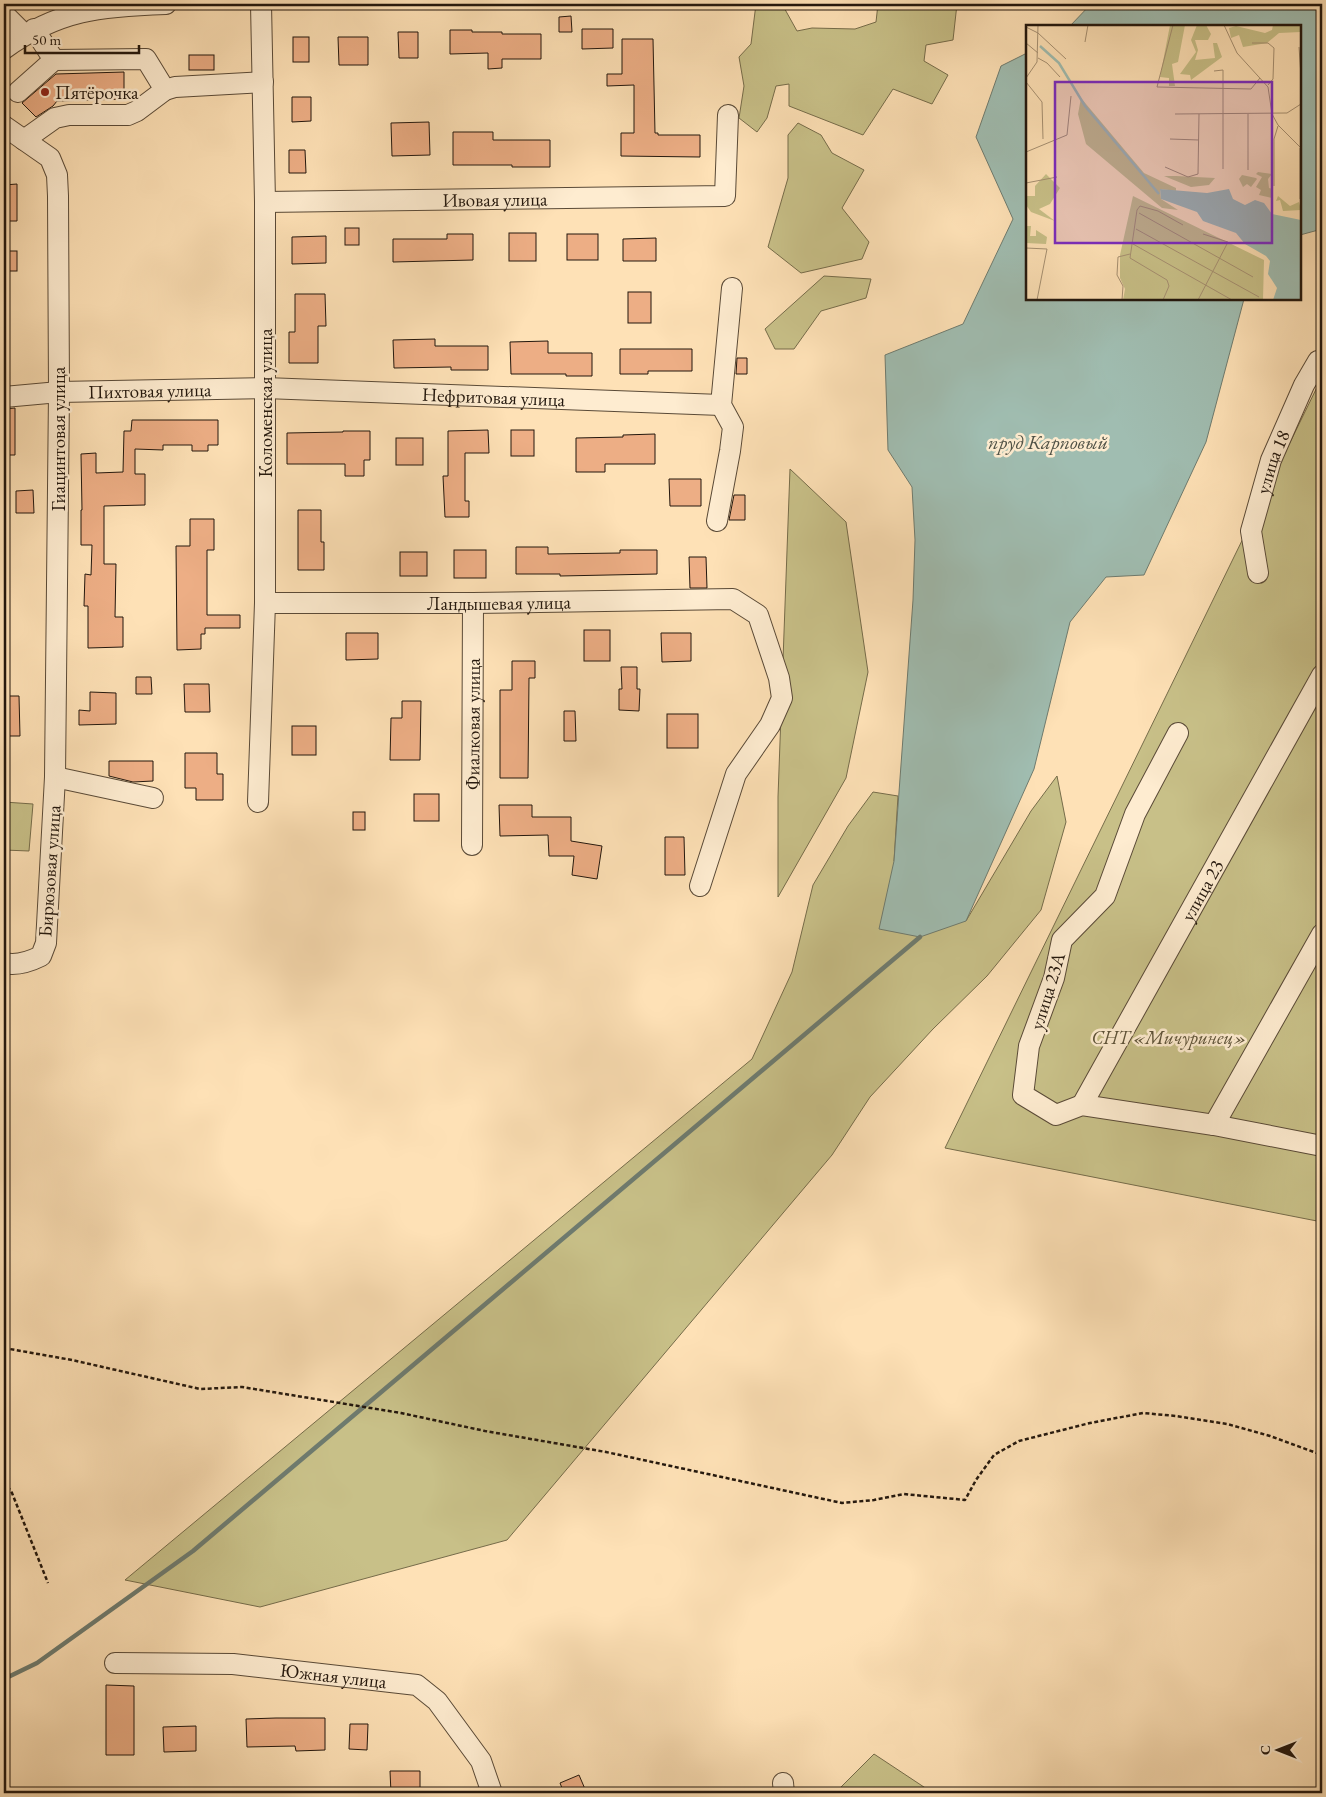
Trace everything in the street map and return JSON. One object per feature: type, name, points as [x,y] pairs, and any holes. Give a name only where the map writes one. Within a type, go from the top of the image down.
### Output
[{"type":"street","points":[[4,49],[29,32],[64,17],[95,9],[130,5],[166,4]]},
{"type":"street","name":"Коломенская улица","points":[[258,802],[265,603],[265,202],[261,4]]},
{"type":"street","points":[[4,14],[29,32],[54,60]]},
{"type":"street","points":[[18,92],[54,60],[146,59],[165,90]]},
{"type":"street","points":[[24,140],[55,118],[69,115],[128,115],[138,111],[165,90],[175,87],[263,82]]},
{"type":"street","name":"Ивовая улица","points":[[265,202],[724,196],[728,115]]},
{"type":"street","name":"Гиацинтовая улица","points":[[4,126],[50,158],[57,175],[59,392],[55,777]]},
{"type":"street","points":[[717,522],[733,427],[721,404],[732,288]]},
{"type":"street","name":"улица 18","points":[[1258,573],[1251,531],[1271,460],[1300,394],[1321,360]]},
{"type":"street","name":"Пихтовая улица","points":[[4,397],[59,392],[265,388]]},
{"type":"street","name":"Нефритовая улица","points":[[265,388],[721,404]]},
{"type":"street","name":"Ландышевая улица","points":[[265,603],[473,603],[733,599],[758,615],[779,678],[782,698],[770,725],[736,774],[700,886]]},
{"type":"street","name":"Фиалковая улица","points":[[472,845],[473,603]]},
{"type":"street","name":"улица 23","points":[[1082,1105],[1322,675]]},
{"type":"street","name":"улица 23А","points":[[1082,1105],[1056,1115],[1023,1095],[1030,1046],[1054,978],[1062,940],[1105,896],[1135,814],[1178,733]]},
{"type":"street","points":[[55,777],[153,798]]},
{"type":"street","name":"Бирюзовая улица","points":[[4,963],[27,963],[41,956],[46,943],[55,777]]},
{"type":"street","points":[[1214,1125],[1322,934]]},
{"type":"street","points":[[1082,1105],[1214,1125],[1322,1146]]},
{"type":"street","name":"Южная улица","points":[[115,1663],[233,1664],[417,1685],[437,1702],[481,1761],[492,1793]]},
{"type":"path","points":[[4,1348],[72,1360],[200,1389],[242,1387],[401,1413],[485,1431],[606,1452],[842,1503],[874,1500],[904,1494],[965,1500],[976,1480],[994,1456],[1019,1441],[1090,1423],[1143,1413],[1227,1424],[1270,1436],[1322,1455]]},
{"type":"path","points":[[4,1481],[12,1493],[48,1584]]},
{"type":"green space","points":[[756,4],[782,4],[797,31],[812,28],[855,29],[876,22],[878,4],[957,4],[953,40],[926,45],[924,61],[948,75],[932,104],[893,89],[863,135],[789,106],[789,84],[776,86],[767,118],[757,132],[739,118],[744,86],[739,57],[751,44]]},
{"type":"green space","points":[[798,123],[821,135],[832,153],[864,170],[842,208],[869,242],[862,259],[801,273],[768,247],[788,178],[788,135]]},
{"type":"green space","points":[[824,276],[871,279],[866,298],[821,311],[794,349],[775,349],[765,329]]},
{"type":"green space","name":"СНТ «Мичуринец»","points":[[1322,377],[1322,1222],[945,1148]]},
{"type":"green space","points":[[790,469],[846,522],[868,672],[846,778],[778,897],[778,797]]},
{"type":"green space","points":[[1057,776],[1066,822],[1041,910],[987,976],[933,1029],[870,1097],[832,1155],[507,1540],[260,1607],[125,1580],[752,1059],[792,972],[813,885],[848,826],[873,792],[898,796],[894,861],[966,921],[1031,811]]},
{"type":"green space","points":[[4,802],[33,804],[29,851],[4,850]]},
{"type":"green space","points":[[874,1754],[933,1793],[835,1793]]},
{"type":"water","points":[[1091,4],[1322,4],[1322,229],[1301,235],[1301,25],[1071,25]]},
{"type":"water","name":"пруд Карповый","points":[[1026,54],[1026,300],[1244,300],[1206,442],[1144,575],[1106,577],[1070,622],[1034,769],[966,921],[920,937],[879,929],[894,861],[913,600],[915,540],[912,487],[888,450],[885,355],[963,324],[1013,219],[976,137],[1001,66]]},
{"type":"building","points":[[571,16],[572,32],[559,32],[559,17]]},
{"type":"building","points":[[582,29],[613,29],[613,48],[582,49]]},
{"type":"building","points":[[450,30],[502,32],[502,34],[541,34],[541,59],[502,59],[502,68],[488,69],[488,53],[450,54]]},
{"type":"building","points":[[398,32],[418,32],[418,58],[399,58]]},
{"type":"building","points":[[293,37],[309,37],[309,62],[293,62]]},
{"type":"building","points":[[338,37],[368,37],[368,65],[339,65]]},
{"type":"building","points":[[622,39],[653,39],[655,133],[658,133],[658,135],[700,135],[700,157],[621,156],[621,133],[634,133],[634,85],[607,86],[607,74],[622,74]]},
{"type":"building","points":[[189,55],[214,55],[214,70],[189,70]]},
{"type":"building","points":[[124,72],[124,99],[57,101],[53,106],[36,117],[22,103],[56,74]]},
{"type":"building","points":[[292,97],[311,97],[311,121],[292,122]]},
{"type":"building","points":[[429,122],[430,155],[392,156],[391,123]]},
{"type":"building","points":[[453,132],[493,132],[493,140],[550,140],[550,167],[453,165]]},
{"type":"building","points":[[289,150],[305,150],[306,173],[289,173]]},
{"type":"building","points":[[17,184],[17,221],[4,221],[4,185]]},
{"type":"building","points":[[345,228],[359,228],[359,245],[345,245]]},
{"type":"building","points":[[509,233],[536,233],[536,261],[509,261]]},
{"type":"building","points":[[447,234],[473,234],[473,260],[393,262],[393,239],[447,239]]},
{"type":"building","points":[[567,234],[598,234],[598,260],[567,260]]},
{"type":"building","points":[[326,236],[326,263],[292,264],[292,237]]},
{"type":"building","points":[[656,238],[656,261],[623,261],[623,239]]},
{"type":"building","points":[[4,251],[17,251],[17,271],[4,271]]},
{"type":"building","points":[[628,292],[651,292],[651,323],[628,323]]},
{"type":"building","points":[[295,294],[325,294],[326,326],[318,326],[318,363],[289,363],[289,332],[295,332]]},
{"type":"building","points":[[435,339],[435,346],[488,346],[488,370],[451,370],[451,367],[394,368],[393,340]]},
{"type":"building","points":[[548,341],[548,353],[592,353],[592,376],[511,374],[510,342]]},
{"type":"building","points":[[620,349],[692,349],[692,371],[648,371],[648,374],[620,374]]},
{"type":"building","points":[[737,358],[747,358],[747,374],[736,374]]},
{"type":"building","points":[[15,408],[15,455],[4,455],[4,409]]},
{"type":"building","points":[[132,420],[218,420],[218,445],[208,445],[208,451],[192,451],[192,445],[163,445],[163,450],[135,449],[135,474],[145,474],[145,505],[104,506],[104,564],[116,564],[115,617],[123,617],[123,647],[88,648],[88,606],[84,606],[85,574],[91,575],[92,545],[81,545],[81,454],[96,453],[96,473],[123,472],[124,431],[131,431]]},
{"type":"building","points":[[488,430],[489,453],[465,453],[465,501],[469,501],[469,517],[445,517],[443,476],[448,476],[448,431]]},
{"type":"building","points":[[511,430],[534,430],[534,456],[511,456]]},
{"type":"building","points":[[370,431],[370,460],[364,460],[364,476],[345,476],[345,464],[287,464],[287,433]]},
{"type":"building","points":[[655,434],[655,464],[605,464],[605,472],[576,472],[576,438]]},
{"type":"building","points":[[396,438],[423,438],[423,465],[396,465]]},
{"type":"building","points":[[669,479],[701,479],[701,506],[670,506]]},
{"type":"building","points":[[33,490],[34,513],[16,513],[16,491]]},
{"type":"building","points":[[734,495],[745,495],[745,520],[729,520]]},
{"type":"building","points":[[298,510],[321,510],[321,542],[324,542],[324,570],[298,570]]},
{"type":"building","points":[[190,519],[214,519],[214,550],[207,550],[207,615],[240,615],[240,628],[205,628],[205,634],[201,634],[201,649],[177,650],[176,546],[190,546]]},
{"type":"building","points":[[516,547],[548,547],[548,554],[620,553],[620,550],[657,550],[657,574],[560,576],[560,574],[516,574]]},
{"type":"building","points":[[454,550],[486,550],[486,578],[454,578]]},
{"type":"building","points":[[400,552],[427,552],[427,576],[400,576]]},
{"type":"building","points":[[689,557],[706,557],[707,588],[690,588]]},
{"type":"building","points":[[584,630],[610,630],[610,661],[584,661]]},
{"type":"building","points":[[346,633],[378,633],[378,659],[346,660]]},
{"type":"building","points":[[661,633],[691,633],[691,661],[662,662]]},
{"type":"building","points":[[512,661],[535,661],[535,678],[529,678],[528,778],[500,778],[500,690],[512,690]]},
{"type":"building","points":[[621,667],[637,667],[637,689],[640,689],[639,711],[619,710],[619,689],[622,689]]},
{"type":"building","points":[[136,677],[151,677],[152,694],[136,694]]},
{"type":"building","points":[[184,684],[209,684],[210,712],[185,712]]},
{"type":"building","points":[[90,692],[116,693],[116,724],[79,725],[79,710],[90,711]]},
{"type":"building","points":[[4,696],[19,696],[20,736],[4,736]]},
{"type":"building","points":[[402,701],[421,701],[420,760],[390,760],[391,718],[402,718]]},
{"type":"building","points":[[564,711],[575,711],[576,741],[564,741]]},
{"type":"building","points":[[667,714],[698,714],[698,748],[667,748]]},
{"type":"building","points":[[292,726],[316,726],[316,755],[292,755]]},
{"type":"building","points":[[185,753],[217,753],[217,774],[223,774],[223,800],[196,800],[196,788],[185,788]]},
{"type":"building","points":[[109,761],[153,761],[153,781],[133,782],[109,776]]},
{"type":"building","points":[[414,794],[439,794],[439,821],[414,821]]},
{"type":"building","points":[[499,805],[532,805],[532,817],[571,817],[571,841],[602,846],[597,879],[572,875],[574,856],[549,856],[548,835],[500,836]]},
{"type":"building","points":[[353,812],[365,812],[365,830],[353,830]]},
{"type":"building","points":[[665,837],[684,837],[685,875],[665,875]]},
{"type":"building","points":[[106,1685],[134,1686],[134,1755],[106,1755]]},
{"type":"building","points":[[325,1718],[325,1750],[296,1751],[295,1746],[247,1747],[246,1719]]},
{"type":"building","points":[[350,1724],[368,1724],[367,1750],[349,1749]]},
{"type":"building","points":[[196,1726],[196,1751],[164,1752],[163,1727]]},
{"type":"building","points":[[390,1771],[420,1771],[420,1792],[391,1793]]},
{"type":"building","points":[[579,1775],[585,1789],[574,1793],[564,1793],[560,1783]]},
{"type":"waterway","points":[[4,1679],[37,1663],[193,1551],[920,937]]},
{"type":"place","name":"Пятёрочка","points":[[45,92]]}]
